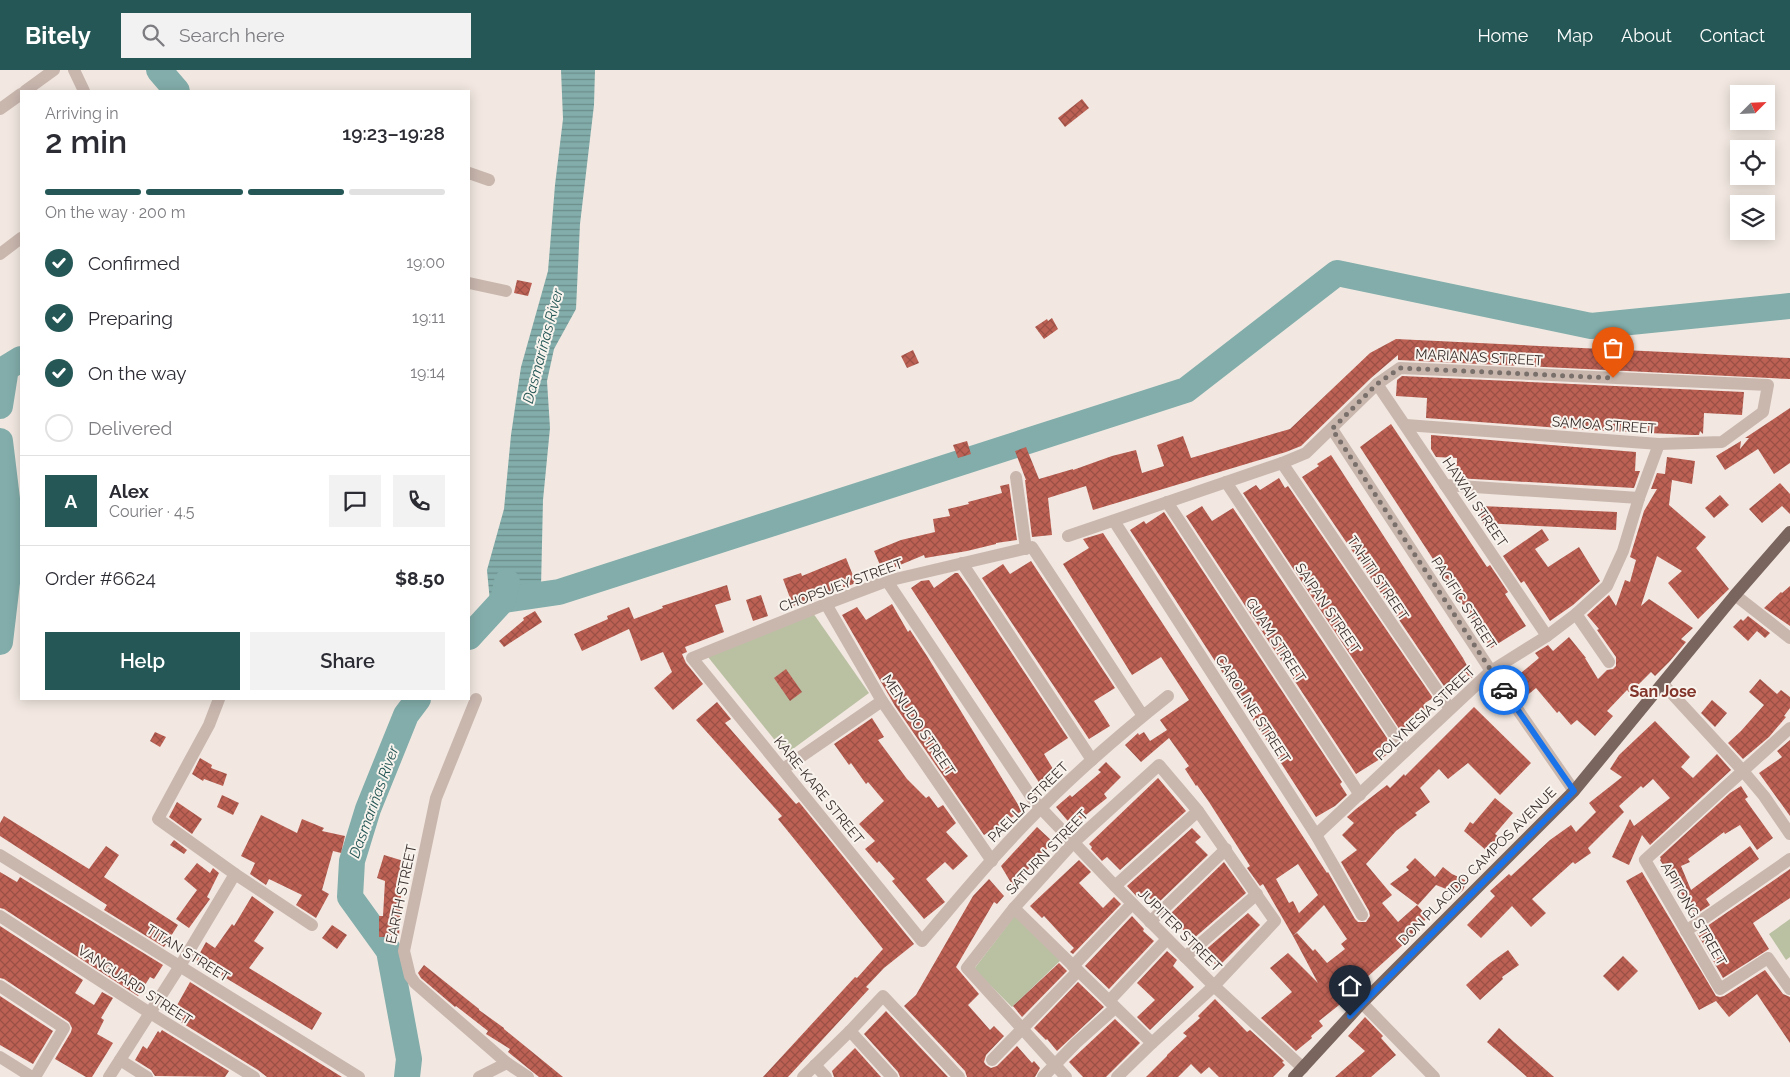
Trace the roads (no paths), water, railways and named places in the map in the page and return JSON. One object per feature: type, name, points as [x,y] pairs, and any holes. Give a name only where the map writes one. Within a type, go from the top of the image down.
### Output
[{"type":"main road","name":"DON PLACIDO CAMPOS AVENUE","points":[[1294,1077],[1362,1003],[1574,791],[1735,595],[1790,532]]},
{"type":"street","points":[[26,90],[54,70]]},
{"type":"street","points":[[74,70],[84,90]]},
{"type":"street","points":[[0,109],[20,95]]},
{"type":"street","points":[[470,173],[490,180]]},
{"type":"street","points":[[0,254],[20,239]]},
{"type":"street","points":[[470,283],[506,291]]},
{"type":"street","name":"MARIANAS STREET","points":[[1068,536],[1282,464],[1306,453],[1377,384],[1400,368],[1768,385]]},
{"type":"street","name":"HAWAII STREET","points":[[1377,384],[1406,424],[1547,636]]},
{"type":"street","name":"SAMOA STREET","points":[[1406,424],[1659,444],[1722,442],[1762,412],[1768,385]]},
{"type":"street","name":"PACIFIC STREET","points":[[1332,429],[1491,671],[1574,791]]},
{"type":"street","name":"POLYNESIA STREET","points":[[1316,835],[1491,671],[1547,636],[1576,614],[1607,586],[1623,551],[1639,498],[1659,444]]},
{"type":"street","name":"TAHITI STREET","points":[[1282,464],[1450,709]]},
{"type":"street","points":[[1016,477],[1029,548],[1143,716]]},
{"type":"street","name":"SAIPAN STREET","points":[[1226,482],[1405,751]]},
{"type":"street","points":[[1445,485],[1639,498]]},
{"type":"street","name":"GUAM STREET","points":[[1167,502],[1360,795]]},
{"type":"street","name":"CAROLINE STREET","points":[[1114,521],[1316,835],[1362,915]]},
{"type":"street","name":"CHOPSUEY STREET","points":[[692,658],[826,604],[887,582],[1029,548]]},
{"type":"street","points":[[962,563],[1092,760]]},
{"type":"street","name":"JUPITER STREET","points":[[887,582],[1034,801],[1114,886],[1214,986],[1303,1068]]},
{"type":"street","points":[[1735,595],[1790,638]]},
{"type":"street","name":"MENUDO STREET","points":[[826,604],[882,701],[992,860]]},
{"type":"street","points":[[1576,614],[1609,662]]},
{"type":"street","name":"KARE-KARE STREET","points":[[692,658],[922,941]]},
{"type":"street","points":[[1663,684],[1743,771],[1764,796],[1790,834]]},
{"type":"street","name":"PAELLA STREET","points":[[922,941],[992,860],[1041,808],[1092,760],[1168,696]]},
{"type":"street","points":[[219,700],[209,725],[158,819],[235,874],[312,925]]},
{"type":"street","name":"EARTH STREET","points":[[476,700],[436,798],[404,951],[410,976],[415,983],[508,1063],[528,1077]]},
{"type":"street","points":[[783,769],[882,701]]},
{"type":"street","points":[[1743,771],[1790,728]]},
{"type":"street","name":"SATURN STREET","points":[[1022,1028],[967,968],[1014,908],[1073,843],[1159,765],[1198,811]]},
{"type":"street","name":"APITONG STREET","points":[[1743,771],[1645,860],[1720,989],[1768,958],[1790,989]]},
{"type":"street","points":[[1114,886],[1198,811],[1275,921],[1214,986],[1152,1042],[1117,1077]]},
{"type":"street","points":[[1150,922],[1226,849]]},
{"type":"street","name":"TITAN STREET","points":[[0,855],[359,1077]]},
{"type":"street","points":[[1686,931],[1790,859]]},
{"type":"street","points":[[109,1077],[180,966],[235,874]]},
{"type":"street","points":[[1185,957],[1257,894]]},
{"type":"street","points":[[992,1060],[1132,904]]},
{"type":"street","points":[[1014,908],[1152,1042]]},
{"type":"street","name":"VANGUARD STREET","points":[[0,916],[150,1013],[254,1077]]},
{"type":"street","points":[[1044,1077],[1112,1004],[1167,939]]},
{"type":"street","points":[[0,986],[64,1028],[33,1077],[0,1057]]},
{"type":"street","points":[[803,1077],[883,996],[959,1077]]},
{"type":"street","points":[[1362,1003],[1434,1077]]},
{"type":"street","points":[[1022,1028],[1066,1077]]},
{"type":"street","points":[[850,1031],[892,1077]]},
{"type":"street","points":[[120,1060],[147,1077]]},
{"type":"street","points":[[479,1077],[508,1063]]},
{"type":"street","points":[[815,1065],[826,1077]]},
{"type":"water","points":[[561,70],[595,70],[594,105],[580,224],[576,309],[554,349],[547,381],[550,428],[543,500],[541,587],[490,602],[487,570],[504,509],[511,435],[521,367],[548,271],[563,119]]},
{"type":"waterway","points":[[159,70],[176,90]]},
{"type":"waterway","points":[[503,600],[559,592],[1186,390],[1337,273],[1591,326],[1790,306]]},
{"type":"waterway","points":[[0,406],[6,368],[20,360]]},
{"type":"waterway","points":[[0,441],[12,540],[0,642]]},
{"type":"waterway","name":"Dasmariñas River","points":[[470,636],[503,600],[507,582]]},
{"type":"waterway","name":"Dasmariñas River","points":[[407,1077],[409,1059],[389,951],[350,897],[352,861],[368,809],[406,715],[417,700]]},
{"type":"district","name":"San Jose","points":[[1663,691]]}]
